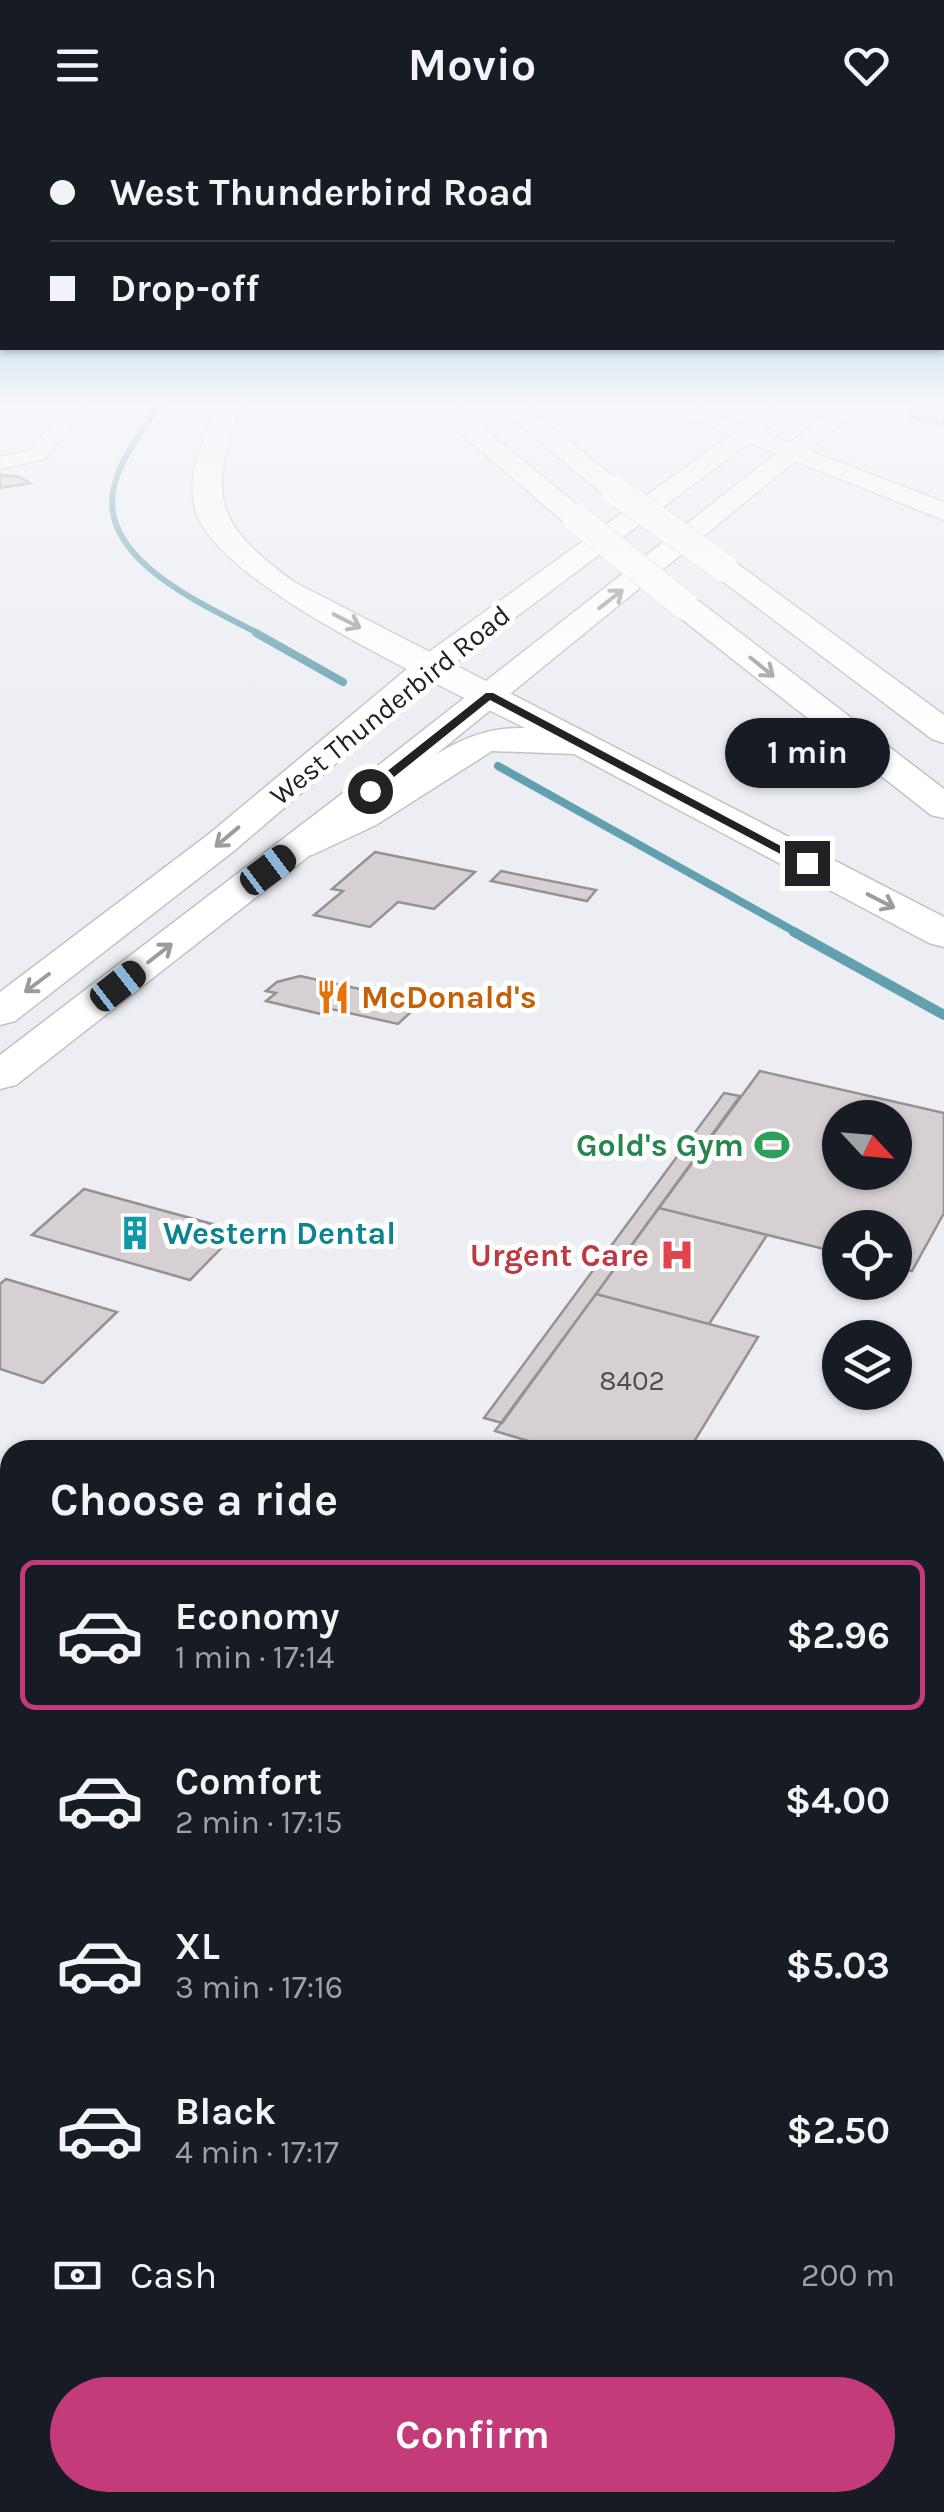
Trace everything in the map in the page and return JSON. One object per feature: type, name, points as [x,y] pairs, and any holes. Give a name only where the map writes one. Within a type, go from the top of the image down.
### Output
[{"type":"highway","points":[[213,517],[222,537],[246,562],[283,588],[944,934]]},
{"type":"highway","points":[[575,517],[944,807]]},
{"type":"highway","points":[[654,517],[944,732]]},
{"type":"highway","points":[[298,847],[383,806],[458,751],[480,741],[518,737],[597,754]]},
{"type":"main road","name":"West Thunderbird Road","points":[[0,1012],[222,842],[430,666],[635,517]]},
{"type":"main road","name":"West Thunderbird Road","points":[[0,1076],[298,847],[714,517]]},
{"type":"building","points":[[375,852],[475,872],[434,909],[398,902],[370,927],[314,915],[343,891],[332,889]]},
{"type":"building","points":[[501,871],[596,890],[587,901],[491,881]]},
{"type":"building","name":"McDonald's","points":[[300,976],[415,1001],[407,1009],[413,1010],[398,1024],[327,1008],[321,1014],[266,1001],[276,993],[266,991],[277,982]]},
{"type":"building","name":"Gold's Gym","points":[[760,1071],[887,1100],[822,1100],[822,1190],[912,1190],[912,1106],[944,1113],[944,1213],[912,1271],[912,1210],[822,1210],[822,1249],[659,1208]]},
{"type":"building","points":[[724,1093],[740,1096],[502,1423],[484,1418]]},
{"type":"building","name":"Western Dental","points":[[84,1189],[238,1231],[190,1280],[32,1235]]},
{"type":"building","points":[[659,1208],[767,1235],[709,1324],[596,1294]]},
{"type":"building","points":[[6,1279],[117,1312],[43,1383],[0,1369],[0,1284]]},
{"type":"building","points":[[596,1294],[758,1337],[695,1440],[525,1440],[495,1431]]},
{"type":"waterway","points":[[115,517],[122,537],[139,559],[162,578],[261,635]]},
{"type":"waterway","points":[[256,633],[343,682]]},
{"type":"waterway","points":[[498,766],[799,934]]},
{"type":"waterway","points":[[794,932],[944,1015]]},
{"type":"place","name":"McDonald's","points":[[333,997]]},
{"type":"place","name":"Gold's Gym","points":[[772,1145]]},
{"type":"place","name":"Western Dental","points":[[135,1233]]},
{"type":"place","name":"Urgent Care","points":[[677,1255]]},
{"type":"route","points":[[370,791],[489,696],[807,863]]}]
